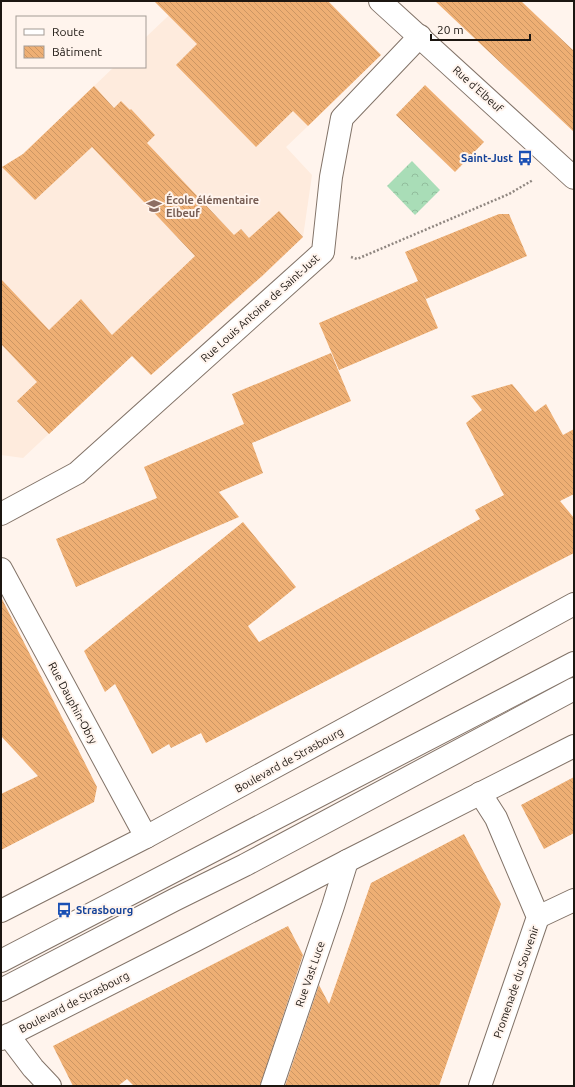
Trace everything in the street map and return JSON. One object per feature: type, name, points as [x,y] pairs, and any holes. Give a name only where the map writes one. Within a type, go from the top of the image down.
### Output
[{"type":"street","name":"Rue d'Elbeuf","points":[[380,1],[574,178]]},
{"type":"street","name":"Rue Louis Antoine de Saint-Just","points":[[1,514],[77,473],[323,252],[331,177],[342,118],[420,36]]},
{"type":"street","name":"Rue Dauphin-Obry","points":[[1,569],[146,838]]},
{"type":"street","name":"Boulevard de Strasbourg","points":[[1,911],[146,838],[574,604]]},
{"type":"street","points":[[1,961],[574,663]]},
{"type":"street","points":[[1,990],[174,900],[245,865],[574,689]]},
{"type":"street","name":"Boulevard de Strasbourg","points":[[4,1037],[574,746]]},
{"type":"street","name":"Promenade du Souvenir","points":[[480,793],[496,818],[538,917],[480,1086]]},
{"type":"street","name":"Rue Vast Luce","points":[[272,1086],[347,861]]},
{"type":"street","points":[[538,917],[574,900]]},
{"type":"street","points":[[4,1037],[50,1086]]},
{"type":"path","points":[[323,252],[357,259],[509,194]]},
{"type":"shaded area","name":"École élémentaire Elbeuf","points":[[184,1],[212,1],[293,111],[308,126],[286,147],[312,175],[303,237],[261,278],[256,273],[248,280],[253,285],[151,375],[132,356],[23,458],[1,455],[1,164],[6,170],[113,68],[146,68],[146,37]]},
{"type":"green space","points":[[412,161],[440,190],[415,215],[387,186]]},
{"type":"building","points":[[154,1],[328,1],[381,55],[308,126],[293,111],[256,147],[176,65],[197,44]]},
{"type":"building","points":[[435,1],[521,1],[574,51],[574,132]]},
{"type":"building","points":[[425,85],[484,142],[455,172],[396,115]]},
{"type":"building","points":[[94,86],[114,108],[121,101],[130,110],[131,109],[155,135],[147,143],[234,235],[241,229],[249,238],[279,211],[303,237],[262,276],[151,375],[132,356],[49,434],[17,401],[37,382],[1,344],[1,279],[49,330],[81,299],[112,335],[195,256],[92,147],[35,200],[2,167],[23,154]]},
{"type":"building","points":[[499,214],[509,214],[527,256],[426,299],[421,288],[438,328],[339,370],[319,323],[418,281],[405,252]]},
{"type":"building","points":[[331,353],[351,401],[252,443],[263,473],[219,492],[239,517],[76,587],[56,539],[157,498],[144,467],[244,424],[232,394]]},
{"type":"building","points":[[512,384],[535,412],[546,404],[563,435],[574,429],[574,494],[560,501],[574,518],[574,553],[206,743],[201,733],[171,748],[169,744],[152,754],[115,684],[105,692],[84,651],[243,522],[296,587],[248,626],[259,642],[480,519],[475,510],[504,495],[466,423],[482,410],[471,396]]},
{"type":"building","points":[[1,597],[97,787],[94,802],[1,850],[1,794],[38,776],[1,736]]},
{"type":"building","points":[[574,777],[574,833],[544,849],[521,805]]},
{"type":"building","points":[[464,834],[501,904],[439,1086],[285,1086],[319,985],[329,1004],[371,883]]},
{"type":"building","points":[[288,926],[303,955],[260,1086],[134,1086],[127,1079],[118,1086],[73,1086],[53,1046]]},
{"type":"place","name":"Saint-Just","points":[[525,158]]},
{"type":"place","name":"École élémentaire Elbeuf","points":[[154,206]]},
{"type":"place","name":"Strasbourg","points":[[64,910]]}]
